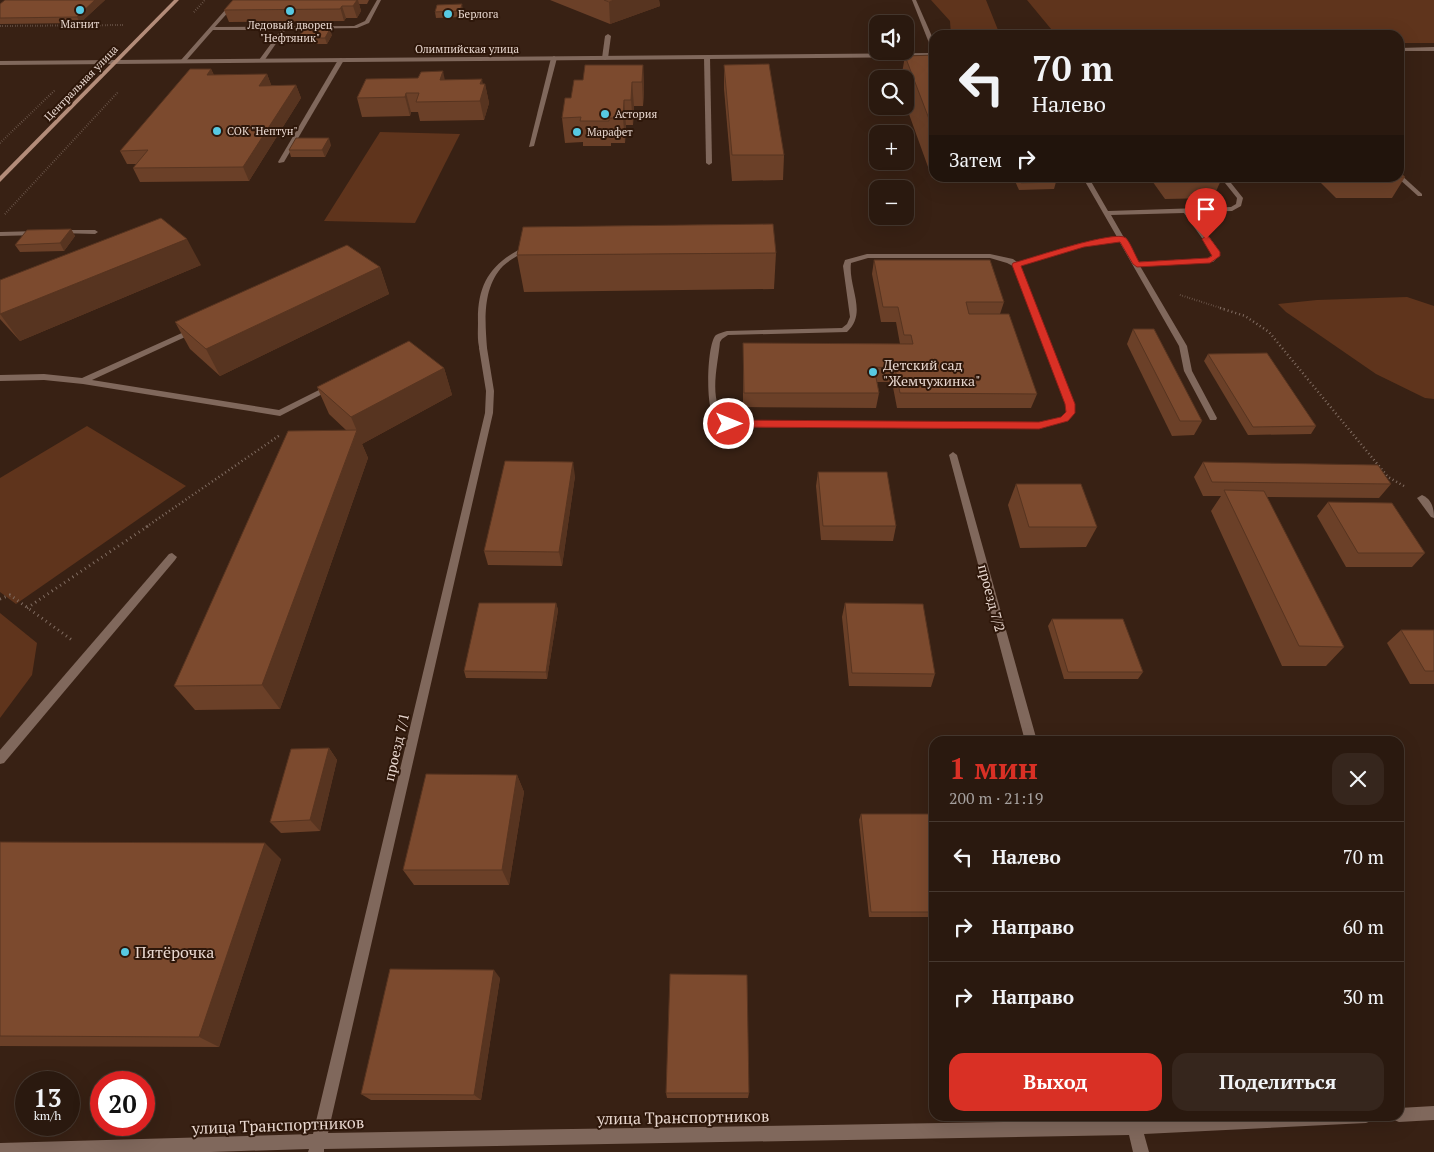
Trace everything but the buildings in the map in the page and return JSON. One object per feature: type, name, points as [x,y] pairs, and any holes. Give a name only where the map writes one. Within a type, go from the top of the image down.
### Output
[{"type":"street","name":"Центральная улица","points":[[0,180],[177,0]]},
{"type":"street","points":[[183,61],[237,0]]},
{"type":"street","points":[[211,29],[346,28],[362,25],[367,22],[379,0]]},
{"type":"street","points":[[914,0],[929,36]]},
{"type":"street","points":[[262,60],[285,28]]},
{"type":"street","points":[[605,58],[608,36]]},
{"type":"street","points":[[1404,50],[1434,49]]},
{"type":"street","name":"Олимпийская улица","points":[[0,63],[929,55]]},
{"type":"street","points":[[707,57],[709,163]]},
{"type":"street","points":[[531,146],[554,58]]},
{"type":"street","points":[[281,162],[341,60]]},
{"type":"street","points":[[1404,180],[1420,195]]},
{"type":"street","points":[[1088,182],[1183,346],[1188,370],[1214,418]]},
{"type":"street","points":[[1107,213],[1232,210],[1239,205],[1240,198],[1227,182]]},
{"type":"street","points":[[1137,264],[1210,260],[1216,256],[1216,252],[1187,212]]},
{"type":"street","points":[[57,232],[95,232]]},
{"type":"street","points":[[0,234],[47,233]]},
{"type":"street","points":[[1016,265],[1102,240],[1122,239]]},
{"type":"street","name":"проезд 7/1","points":[[317,1146],[490,413],[490,391],[483,348],[481,320],[489,279],[495,268],[506,259],[533,246]]},
{"type":"street","points":[[867,256],[990,256],[1010,261],[1016,265],[1070,404],[1071,413],[1064,419],[1039,426],[729,424],[722,420],[715,412],[712,401],[716,342],[719,337],[728,333],[844,330],[850,325],[854,317],[846,266],[848,262],[867,256]]},
{"type":"street","points":[[82,380],[198,327]]},
{"type":"street","points":[[0,378],[44,377],[82,380],[280,413],[338,384]]},
{"type":"street","name":"проезд 7/2","points":[[953,454],[1029,736]]},
{"type":"street","points":[[1422,498],[1434,515]]},
{"type":"street","points":[[0,759],[172,558]]},
{"type":"street","points":[[1404,1115],[1434,1113]]},
{"type":"street","name":"улица Транспортников","points":[[0,1151],[317,1146],[1172,1121]]},
{"type":"street","points":[[1133,1122],[1141,1152]]},
{"type":"path","points":[[0,26],[124,25]]},
{"type":"path","points":[[0,219],[122,88]]},
{"type":"path","points":[[0,143],[56,89]]},
{"type":"path","points":[[1173,292],[1228,309],[1248,317],[1264,327],[1281,345],[1388,476],[1422,498]]},
{"type":"path","points":[[27,608],[283,433]]},
{"type":"path","points":[[0,600],[10,595],[91,653]]},
{"type":"shaded area","points":[[931,0],[986,0],[998,30],[951,30],[950,21]]},
{"type":"shaded area","points":[[1027,0],[1434,0],[1434,43],[1404,43],[1404,30],[1052,30]]},
{"type":"shaded area","points":[[380,132],[460,134],[415,223],[324,221]]},
{"type":"shaded area","points":[[1407,297],[1434,306],[1434,399],[1425,398],[1376,374],[1286,312],[1278,304],[1317,300]]},
{"type":"shaded area","points":[[87,426],[186,486],[16,604],[0,592],[0,478]]},
{"type":"shaded area","points":[[0,613],[37,643],[32,675],[0,718]]},
{"type":"place","name":"Магнит","points":[[80,10]]},
{"type":"place","name":"Ледовый дворец \"Нефтяник\"","points":[[290,11]]},
{"type":"place","name":"Берлога","points":[[448,14]]},
{"type":"place","name":"Астория","points":[[605,114]]},
{"type":"place","name":"СОК \"Нептун\"","points":[[217,131]]},
{"type":"place","name":"Марафет","points":[[577,132]]},
{"type":"place","name":"Детский сад \"Жемчужинка\"","points":[[873,372]]},
{"type":"place","name":"Пятёрочка","points":[[125,952]]},
{"type":"route","points":[[729,424],[1039,426],[1054,423],[1064,419],[1071,413],[1070,404],[1016,265],[1102,240],[1122,239],[1137,264],[1210,260],[1216,256],[1216,252],[1206,239]]}]
